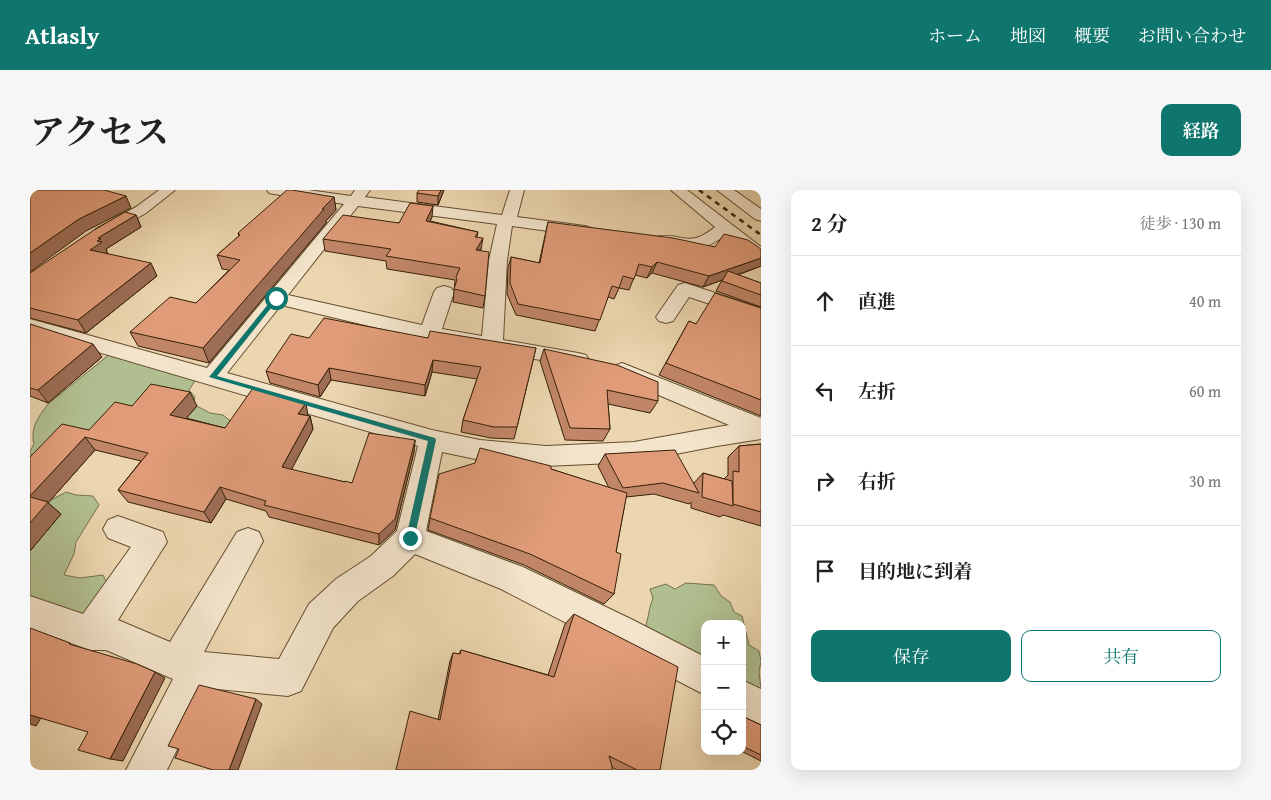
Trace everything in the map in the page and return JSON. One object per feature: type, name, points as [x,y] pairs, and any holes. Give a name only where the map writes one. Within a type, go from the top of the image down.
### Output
[{"type":"street","points":[[85,242],[141,210],[168,190]]},
{"type":"street","points":[[274,190],[359,195],[507,221],[604,234]]},
{"type":"street","points":[[492,345],[498,260],[504,224],[507,221],[518,190]]},
{"type":"street","points":[[678,190],[761,255]]},
{"type":"street","points":[[724,190],[761,216]]},
{"type":"street","points":[[212,377],[359,195]]},
{"type":"street","points":[[642,239],[691,245],[708,242],[724,227]]},
{"type":"street","points":[[666,317],[685,289],[761,315]]},
{"type":"street","points":[[430,333],[444,292]]},
{"type":"street","points":[[276,298],[430,333],[572,358],[618,369],[761,429]]},
{"type":"street","points":[[30,325],[432,440],[480,450],[546,456],[634,452],[761,429]]},
{"type":"street","points":[[30,612],[90,633],[107,632],[187,666],[288,678],[321,616],[347,590],[382,566],[410,538],[432,440]]},
{"type":"street","points":[[90,633],[152,542],[118,529]]},
{"type":"street","points":[[410,538],[512,578],[621,632],[701,675]]},
{"type":"street","points":[[146,770],[187,666],[248,541]]},
{"type":"street","points":[[746,701],[761,711]]},
{"type":"green space","points":[[111,353],[198,376],[189,390],[195,397],[193,404],[210,413],[223,415],[233,423],[232,430],[188,431],[32,460],[30,451],[34,444],[34,428],[44,409]]},
{"type":"green space","points":[[66,492],[76,495],[93,496],[99,505],[76,542],[74,554],[64,575],[80,578],[103,575],[109,587],[91,613],[63,617],[30,618],[30,498],[47,502]]},
{"type":"green space","points":[[686,583],[714,585],[721,596],[730,602],[734,612],[742,616],[743,620],[701,620],[701,667],[651,633],[646,625],[653,598],[650,589],[666,584],[675,589]]},
{"type":"green space","points":[[746,633],[749,645],[759,651],[761,689],[746,691]]},
{"type":"building","points":[[30,190],[104,190],[126,196],[79,219],[30,253]]},
{"type":"building","points":[[287,190],[334,197],[203,348],[130,332],[170,297],[196,303],[240,260],[217,255],[240,235],[238,233]]},
{"type":"building","points":[[419,190],[441,190],[438,196],[417,193]]},
{"type":"building","points":[[410,203],[433,206],[426,221],[478,232],[475,237],[483,238],[476,250],[489,252],[485,296],[454,289],[460,268],[386,256],[391,249],[323,239],[343,215],[399,223]]},
{"type":"building","points":[[125,212],[136,215],[98,238],[101,239],[97,241],[102,242],[90,250],[151,263],[78,320],[30,308],[30,273],[94,230]]},
{"type":"building","points":[[548,222],[673,238],[715,247],[724,234],[748,240],[761,249],[761,258],[709,276],[657,262],[652,267],[639,264],[634,279],[623,276],[619,288],[612,286],[600,320],[518,304],[510,283],[511,257],[540,263]]},
{"type":"building","points":[[728,271],[761,283],[761,295],[722,281]]},
{"type":"building","points":[[715,293],[761,308],[761,400],[666,363],[689,321],[696,324]]},
{"type":"building","points":[[324,318],[428,338],[430,331],[536,348],[517,427],[494,427],[463,420],[481,367],[433,360],[425,385],[329,368],[318,385],[266,371],[291,334],[309,338]]},
{"type":"building","points":[[30,324],[93,344],[38,390],[30,388]]},
{"type":"building","points":[[544,349],[617,365],[658,382],[658,401],[607,390],[610,429],[570,428]]},
{"type":"building","points":[[151,384],[190,392],[170,415],[225,428],[253,388],[306,403],[298,414],[310,416],[282,467],[345,482],[352,483],[369,433],[415,440],[395,519],[379,534],[264,505],[266,501],[220,487],[204,512],[118,490],[148,453],[85,437],[30,496],[30,457],[62,424],[89,430],[115,402],[132,406]]},
{"type":"building","points":[[761,444],[761,512],[733,504],[733,471],[739,472],[739,446]]},
{"type":"building","points":[[480,448],[551,466],[551,469],[627,493],[616,552],[621,554],[614,594],[530,554],[430,518],[439,474],[475,463]]},
{"type":"building","points":[[675,450],[699,493],[663,483],[623,488],[605,454]]},
{"type":"building","points":[[703,473],[732,481],[733,506],[702,497]]},
{"type":"building","points":[[30,497],[48,502],[30,523]]},
{"type":"building","points":[[574,614],[678,667],[660,770],[637,770],[609,756],[613,770],[396,770],[410,711],[440,720],[453,653],[460,654],[461,650],[554,677]]},
{"type":"building","points":[[30,628],[69,644],[137,664],[155,672],[110,759],[78,750],[88,732],[30,715]]},
{"type":"building","points":[[199,685],[256,699],[229,770],[213,770],[175,758],[179,749],[168,746]]},
{"type":"building","points":[[746,718],[761,725],[761,755],[746,748]]},
{"type":"railway","points":[[699,190],[761,235]]},
{"type":"route","points":[[276,298],[212,377],[432,440],[410,538]]}]
